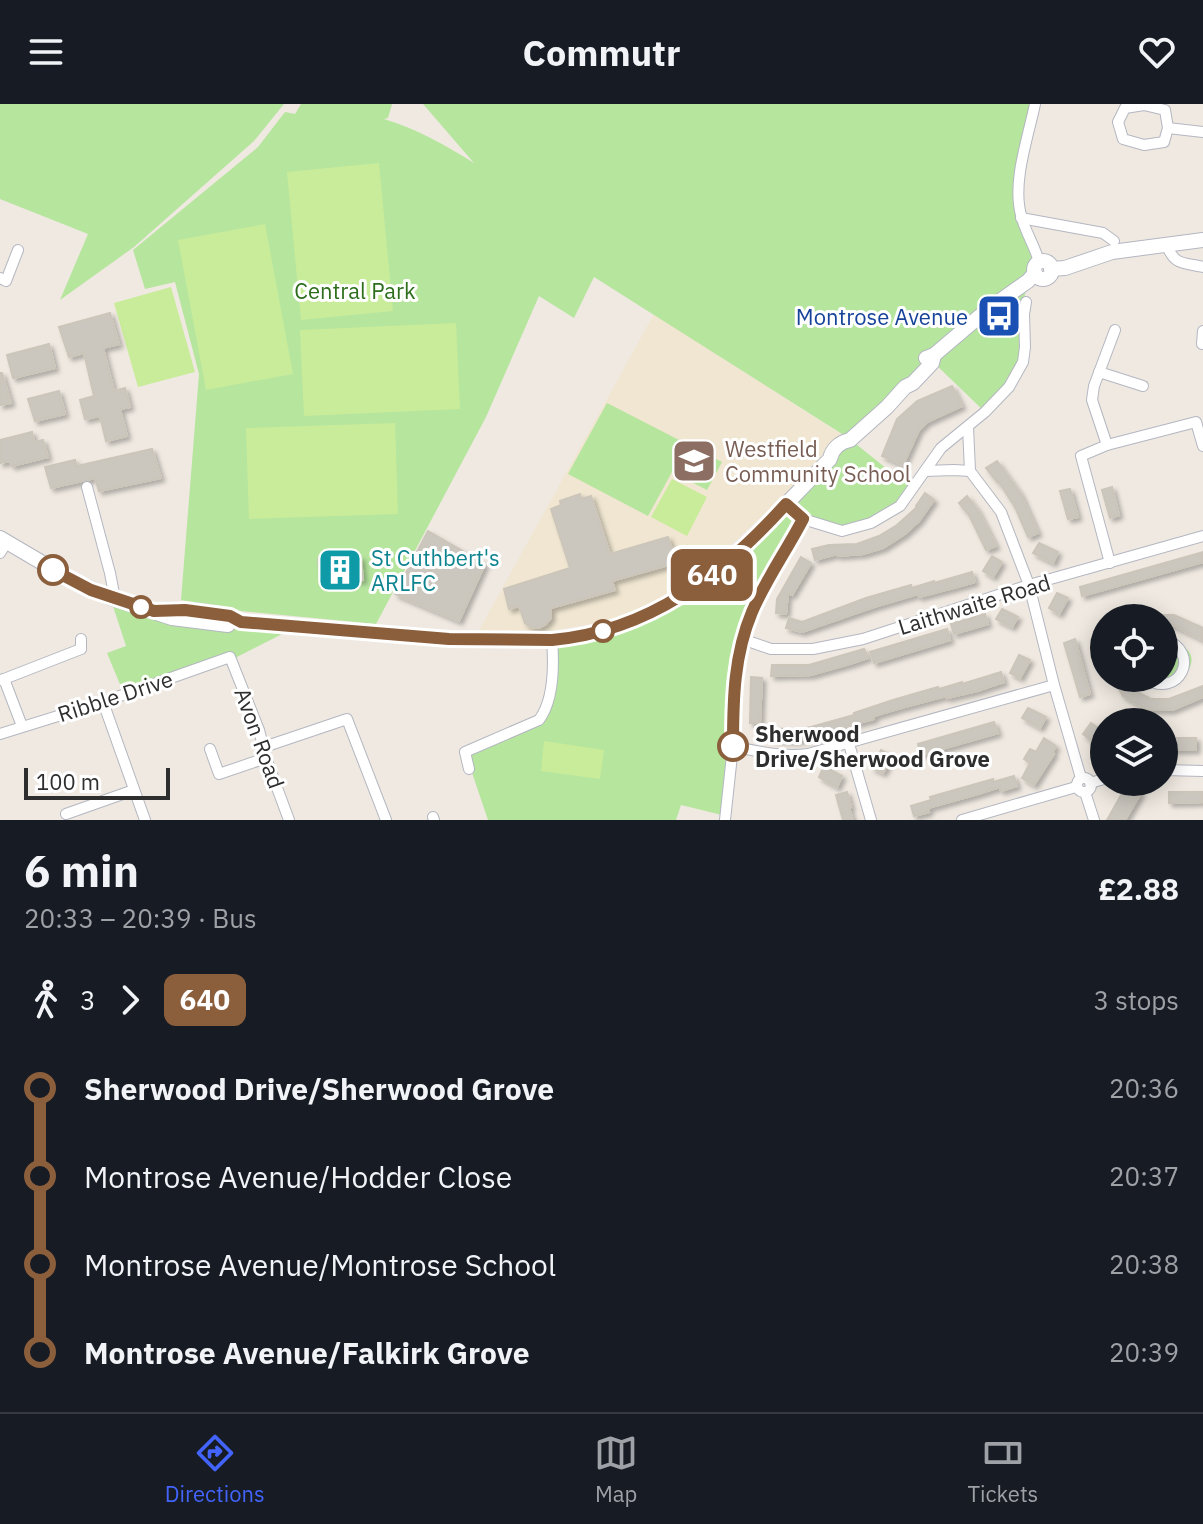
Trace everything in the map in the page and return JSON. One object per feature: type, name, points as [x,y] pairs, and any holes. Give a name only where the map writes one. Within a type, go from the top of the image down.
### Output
[{"type":"street","points":[[786,504],[803,519],[842,531],[871,523],[900,506],[941,448],[1009,387],[1023,362],[1024,314],[1034,280],[1018,197],[1035,104]]},
{"type":"street","points":[[1144,105],[1165,110],[1168,128],[1164,142],[1144,145],[1123,139],[1118,122],[1125,108],[1144,105]]},
{"type":"street","points":[[1168,128],[1203,132]]},
{"type":"street","points":[[1021,218],[1103,233],[1114,241]]},
{"type":"street","points":[[2,544],[115,599],[154,611],[185,610],[230,616],[241,622],[449,639],[569,639],[626,624],[654,612],[717,571],[830,459],[838,459],[850,447],[850,440],[887,407],[905,387],[907,378],[926,358],[934,355],[987,310],[1034,280],[1112,252],[1203,240]]},
{"type":"street","points":[[1166,244],[1177,261],[1203,267]]},
{"type":"street","points":[[0,278],[6,281],[18,250]]},
{"type":"street","points":[[1107,445],[1092,400],[1115,330]]},
{"type":"street","points":[[1202,344],[1203,331]]},
{"type":"street","points":[[1099,372],[1143,386]]},
{"type":"street","points":[[1110,563],[1081,456],[1107,445],[1196,422],[1203,446]]},
{"type":"street","points":[[968,427],[970,471],[1001,512],[1029,585],[1054,685],[1094,820]]},
{"type":"street","points":[[925,471],[970,471]]},
{"type":"street","points":[[87,487],[115,599]]},
{"type":"street","points":[[725,820],[733,746],[736,670],[742,639],[753,610],[803,519]]},
{"type":"street","name":"Laithwaite Road","points":[[742,639],[771,649],[813,649],[863,639],[1029,585],[1203,536]]},
{"type":"street","points":[[22,726],[2,679],[81,649],[81,639]]},
{"type":"street","points":[[469,769],[465,752],[539,720],[546,711],[551,682],[552,640]]},
{"type":"street","points":[[1178,644],[1190,654],[1192,663],[1189,672],[1178,680]]},
{"type":"street","name":"Ribble Drive","points":[[0,734],[230,657]]},
{"type":"street","name":"Avon Road","points":[[230,657],[289,820]]},
{"type":"street","points":[[733,746],[789,756],[808,754],[1054,685]]},
{"type":"street","points":[[103,702],[145,820]]},
{"type":"street","points":[[210,749],[219,774],[347,719],[386,820]]},
{"type":"street","points":[[849,744],[871,820]]},
{"type":"street","points":[[1178,770],[1203,771]]},
{"type":"street","points":[[962,820],[1090,783]]},
{"type":"street","points":[[66,814],[134,790]]},
{"type":"shaded area","name":"Westfield Community School","points":[[654,314],[841,434],[791,489],[706,568],[673,593],[620,619],[544,632],[477,634]]},
{"type":"green space","points":[[0,104],[284,104],[254,141],[134,247],[60,300],[88,234],[0,199]]},
{"type":"green space","name":"Central Park","points":[[301,104],[392,104],[388,118],[384,119],[430,138],[474,163],[423,104],[1038,104],[1019,206],[1032,253],[1022,312],[1023,362],[985,412],[930,359],[851,440],[912,489],[880,517],[832,529],[803,519],[771,576],[736,670],[726,816],[681,805],[676,820],[488,820],[465,752],[542,717],[552,640],[626,624],[708,579],[850,439],[594,277],[574,318],[539,296],[486,417],[376,624],[241,611],[181,600],[199,374],[175,282],[145,289],[133,250],[258,147],[285,112],[295,114]]},
{"type":"green space","name":"Central Park","points":[[379,163],[393,311],[301,320],[287,172]]},
{"type":"green space","points":[[265,224],[293,374],[206,390],[178,240]]},
{"type":"green space","points":[[171,287],[195,372],[138,387],[114,303]]},
{"type":"green space","points":[[456,323],[460,409],[304,416],[300,330]]},
{"type":"green space","points":[[607,403],[722,462],[707,490],[672,472],[648,516],[568,474]]},
{"type":"green space","points":[[395,423],[398,514],[249,519],[246,428]]},
{"type":"green space","points":[[672,479],[707,497],[687,536],[651,517]]},
{"type":"green space","points":[[112,603],[194,624],[296,627],[235,658],[124,694],[107,653],[126,646]]},
{"type":"green space","points":[[1178,644],[1191,656],[1191,666],[1178,680]]},
{"type":"green space","points":[[544,741],[604,750],[600,779],[541,771]]},
{"type":"building","points":[[110,313],[119,344],[103,348],[114,391],[125,388],[130,407],[120,409],[127,436],[106,441],[100,416],[85,419],[80,400],[94,396],[84,353],[69,357],[59,327]]},
{"type":"building","points":[[49,344],[55,368],[13,378],[7,355]]},
{"type":"building","points":[[0,373],[11,403],[0,405]]},
{"type":"building","points":[[952,386],[962,406],[927,422],[919,430],[903,465],[882,456],[897,419],[917,401]]},
{"type":"building","points":[[59,391],[65,414],[35,421],[28,399]]},
{"type":"building","points":[[32,432],[34,442],[43,440],[48,457],[12,466],[10,461],[0,463],[0,440]]},
{"type":"building","points":[[152,449],[161,478],[99,491],[95,478],[51,488],[45,467],[75,460],[77,466]]},
{"type":"building","points":[[997,461],[1020,493],[1038,533],[1028,537],[1015,507],[986,468]]},
{"type":"building","points":[[1112,487],[1119,515],[1110,518],[1102,490]]},
{"type":"building","points":[[1070,489],[1078,517],[1068,519],[1060,491]]},
{"type":"building","points":[[925,493],[934,500],[919,521],[883,548],[863,554],[837,554],[815,560],[812,549],[857,544],[879,536],[917,507]]},
{"type":"building","points":[[580,494],[581,499],[591,496],[610,554],[668,537],[674,555],[670,556],[672,564],[612,581],[615,590],[551,608],[551,618],[546,624],[539,628],[531,627],[525,623],[519,606],[509,609],[504,589],[570,568],[551,509],[561,505],[560,501]]},
{"type":"building","points":[[967,496],[996,546],[986,550],[969,515],[959,503]]},
{"type":"building","points":[[428,531],[485,564],[459,621],[395,594]]},
{"type":"building","points":[[1039,543],[1058,552],[1053,563],[1033,553]]},
{"type":"building","points":[[1203,552],[1203,562],[1082,596],[1080,587]]},
{"type":"building","points":[[992,556],[1002,562],[993,577],[983,571]]},
{"type":"building","name":"St Cuthbert's ARLFC","points":[[361,557],[363,580],[320,581],[318,559]]},
{"type":"building","points":[[801,557],[811,563],[792,595],[788,593],[786,614],[776,613],[777,599]]},
{"type":"building","points":[[972,572],[975,582],[919,597],[918,594],[802,632],[786,628],[789,618],[802,622],[866,598]]},
{"type":"building","points":[[1057,593],[1068,598],[1059,614],[1049,608]]},
{"type":"building","points":[[1002,609],[1018,617],[1012,627],[996,619]]},
{"type":"building","points":[[985,614],[988,624],[954,634],[951,624]]},
{"type":"building","points":[[1178,617],[1203,628],[1203,640],[1178,628]]},
{"type":"building","points":[[947,629],[950,640],[874,663],[870,652]]},
{"type":"building","points":[[1075,639],[1090,694],[1080,697],[1064,643]]},
{"type":"building","points":[[864,649],[868,658],[853,663],[811,675],[771,676],[772,665],[809,665]]},
{"type":"building","points":[[1019,655],[1030,660],[1020,678],[1010,673]]},
{"type":"building","points":[[1001,672],[1004,682],[977,691],[901,708],[813,738],[793,741],[773,739],[775,728],[793,730],[811,727],[893,700]]},
{"type":"building","points":[[751,677],[762,678],[760,723],[750,723]]},
{"type":"building","points":[[1203,686],[1203,697],[1177,708],[1144,708],[1121,692],[1137,692],[1151,699],[1169,699]]},
{"type":"building","points":[[1028,708],[1046,717],[1040,728],[1022,718]]},
{"type":"building","points":[[994,722],[998,733],[921,755],[918,744]]},
{"type":"building","points":[[1090,724],[1090,740],[1083,734]]},
{"type":"building","points":[[1044,738],[1056,746],[1034,785],[1022,778],[1030,763],[1024,759],[1030,749],[1036,752]]},
{"type":"building","points":[[1178,738],[1196,738],[1196,750],[1178,750]]},
{"type":"building","points":[[881,750],[892,756],[883,773],[872,768]]},
{"type":"building","points":[[824,766],[842,776],[837,787],[819,777]]},
{"type":"building","points":[[1014,776],[1017,786],[1001,791],[1000,787],[928,808],[929,812],[914,816],[911,806],[931,800],[930,797]]},
{"type":"building","points":[[847,792],[853,820],[843,820],[836,795]]},
{"type":"building","points":[[1178,792],[1203,792],[1203,802],[1169,803],[1169,796],[1178,796]]},
{"type":"building","points":[[1120,796],[1139,796],[1125,820],[1107,820]]},
{"type":"bus line","name":"640","points":[[53,570],[91,590],[154,611],[185,610],[230,616],[241,622],[449,639],[569,639],[626,624],[681,597],[708,579],[786,504],[803,519],[753,610],[742,639],[734,686],[733,746]]},
{"type":"place","name":"Montrose Avenue","points":[[999,316]]},
{"type":"place","name":"Westfield Community School","points":[[694,461]]},
{"type":"place","name":"St Cuthbert's ARLFC","points":[[340,570]]},
{"type":"place","name":"Sherwood Drive/Sherwood Grove","points":[[733,746]]}]
